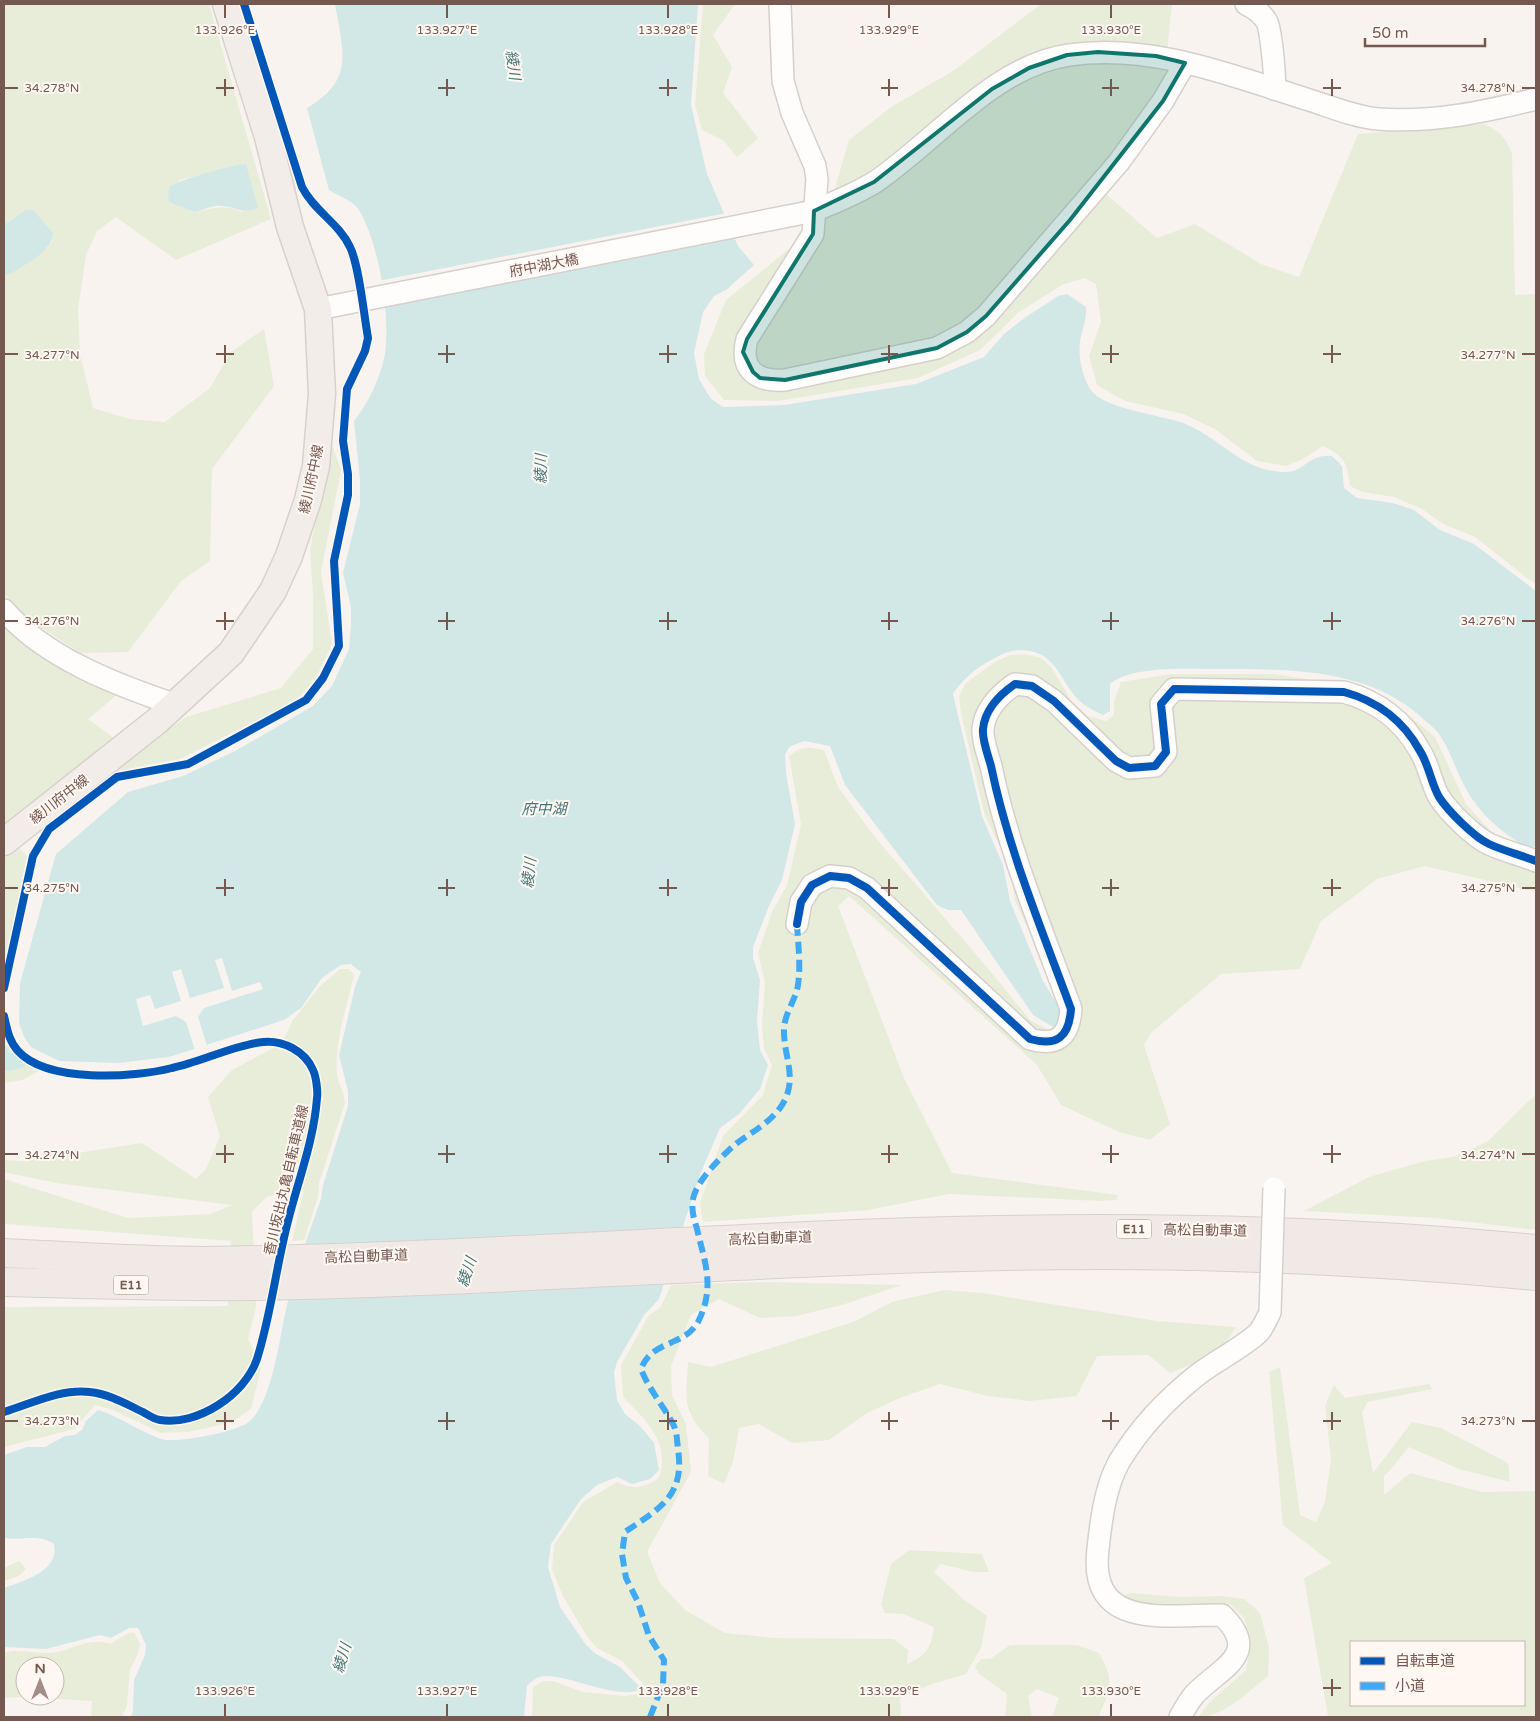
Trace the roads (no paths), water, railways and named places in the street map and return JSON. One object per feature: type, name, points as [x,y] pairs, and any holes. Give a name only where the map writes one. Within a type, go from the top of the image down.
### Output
[{"type":"highway","name":"高松自動車道","points":[[4,1253],[200,1261],[510,1251],[948,1231],[1106,1228],[1418,1237],[1536,1248]]},
{"type":"highway","name":"高松自動車道","points":[[4,1282],[258,1286],[940,1257],[1107,1255],[1280,1258],[1418,1266],[1536,1276]]},
{"type":"highway","points":[[4,1293],[201,1286]]},
{"type":"main road","name":"綾川府中線","points":[[4,842],[176,705],[231,653],[274,591],[299,530],[316,466],[320,428],[322,364],[318,309],[290,227],[268,137],[226,4]]},
{"type":"street","points":[[780,4],[784,81],[792,113],[815,166],[817,179],[813,234],[747,339],[743,352],[746,362],[760,378],[771,381],[786,380],[937,348],[967,332],[986,316],[1119,162],[1163,101],[1185,63]]},
{"type":"street","points":[[1246,4],[1258,10],[1267,23],[1276,79],[1274,89]]},
{"type":"street","name":"府中湖大橋","points":[[318,309],[814,211],[874,182],[992,89],[1029,68],[1067,55],[1126,52],[1185,63],[1376,119],[1436,118],[1482,112],[1536,99]]},
{"type":"street","points":[[4,610],[18,627],[88,671],[176,705]]},
{"type":"street","points":[[797,924],[800,902],[812,885],[830,876],[850,878],[867,888],[1030,1039],[1044,1043],[1059,1038],[1070,1026],[1072,1009],[1027,890],[994,784],[983,730],[987,713],[1000,694],[1015,684],[1032,686],[1054,701],[1116,761],[1129,768],[1155,766],[1166,752],[1161,704],[1174,689],[1344,692],[1365,698],[1387,712],[1407,732],[1421,752],[1440,797],[1456,818],[1487,843],[1536,861]]},
{"type":"street","points":[[1180,1717],[1194,1695],[1233,1663],[1239,1645],[1234,1627],[1222,1615],[1156,1616],[1133,1614],[1117,1604],[1103,1593],[1098,1578],[1096,1559],[1100,1523],[1119,1462],[1158,1410],[1200,1373],[1259,1332],[1270,1312],[1274,1188]]},
{"type":"water","name":"府中湖","points":[[335,4],[698,4],[691,105],[707,174],[738,246],[754,265],[726,290],[714,296],[703,312],[694,353],[699,379],[711,399],[723,407],[784,405],[916,384],[984,357],[1004,334],[1023,319],[1058,296],[1067,294],[1086,307],[1080,341],[1080,359],[1087,384],[1097,396],[1107,402],[1133,411],[1183,423],[1208,436],[1243,460],[1269,470],[1291,472],[1311,460],[1332,456],[1342,466],[1344,488],[1357,498],[1393,503],[1414,510],[1440,530],[1474,544],[1536,591],[1536,846],[1529,848],[1518,842],[1489,819],[1473,801],[1458,774],[1446,745],[1437,732],[1399,700],[1375,688],[1324,674],[1298,671],[1161,669],[1132,674],[1110,684],[1110,711],[1103,715],[1080,701],[1047,659],[1026,650],[1005,653],[972,672],[953,694],[982,816],[1003,865],[1010,901],[1043,981],[1066,1019],[1063,1033],[1033,1015],[961,910],[948,910],[937,905],[845,785],[830,746],[804,741],[789,747],[785,755],[786,773],[795,824],[782,880],[769,906],[753,947],[753,958],[760,980],[757,1021],[760,1050],[768,1065],[760,1089],[739,1114],[720,1128],[701,1172],[659,1299],[644,1315],[617,1362],[614,1373],[617,1400],[625,1414],[640,1426],[654,1443],[659,1470],[650,1479],[632,1484],[617,1477],[597,1485],[581,1499],[551,1544],[548,1567],[560,1607],[586,1645],[596,1654],[620,1667],[641,1688],[633,1692],[621,1692],[562,1678],[539,1677],[527,1686],[524,1717],[131,1717],[133,1711],[134,1680],[145,1655],[146,1645],[138,1628],[129,1628],[111,1638],[100,1635],[46,1649],[4,1647],[4,1588],[30,1578],[46,1568],[54,1553],[54,1544],[36,1538],[4,1538],[4,1455],[27,1447],[45,1447],[65,1436],[75,1435],[82,1430],[86,1421],[98,1410],[152,1435],[167,1440],[175,1440],[199,1437],[236,1428],[251,1420],[259,1410],[271,1380],[292,1288],[303,1249],[321,1199],[323,1185],[348,1106],[348,1091],[339,1055],[355,987],[361,972],[351,964],[341,965],[322,978],[301,1008],[284,1020],[169,1057],[118,1063],[59,1061],[31,1047],[24,1037],[19,1023],[20,983],[56,854],[128,792],[183,776],[237,750],[313,706],[332,686],[349,649],[351,607],[343,573],[360,504],[360,480],[354,421],[368,399],[379,375],[384,359],[386,325],[382,282],[372,240],[356,206],[329,190],[307,108],[333,87],[342,64],[341,37]]},
{"type":"water","points":[[246,164],[258,208],[241,210],[226,206],[215,206],[195,212],[169,202],[169,187],[175,184],[206,173]]},
{"type":"water","points":[[26,210],[33,210],[53,233],[52,240],[37,256],[11,274],[4,275],[4,225]]},
{"type":"water","points":[[4,1044],[26,1067],[4,1072]]},
{"type":"water label","name":"綾川","points":[[513,65]]},
{"type":"water label","name":"綾川","points":[[541,469]]},
{"type":"water label","name":"綾川","points":[[529,873]]},
{"type":"water label","name":"綾川","points":[[467,1272]]},
{"type":"water label","name":"綾川","points":[[342,1658]]}]
